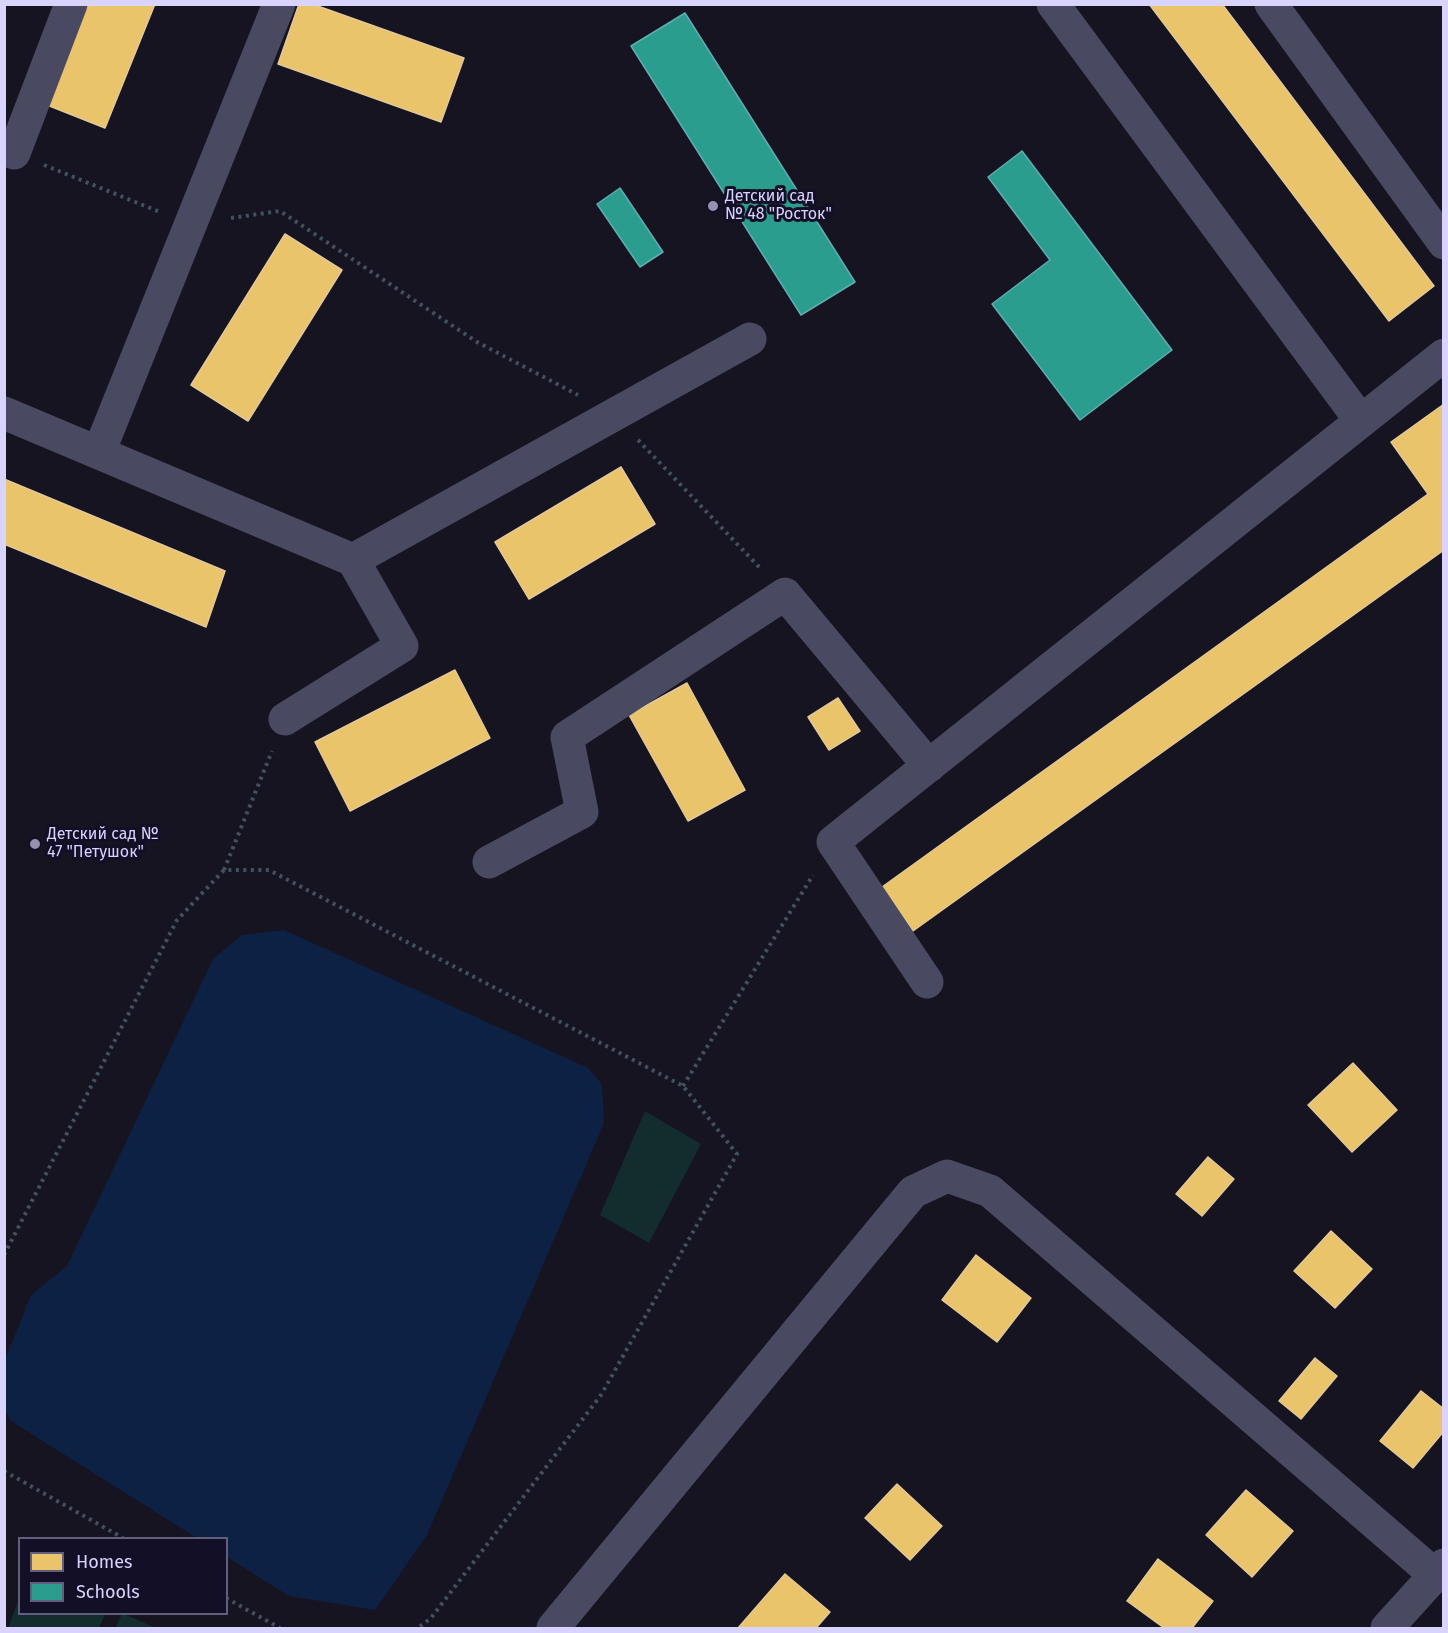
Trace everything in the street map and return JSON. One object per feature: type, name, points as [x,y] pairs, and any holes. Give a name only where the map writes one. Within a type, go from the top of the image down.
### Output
[{"type":"street","points":[[9,151],[71,4]]},
{"type":"street","points":[[99,452],[279,4]]},
{"type":"street","points":[[1053,4],[1361,421]]},
{"type":"street","points":[[1271,4],[1443,243]]},
{"type":"street","points":[[353,560],[750,339]]},
{"type":"street","points":[[927,982],[833,842],[1443,356]]},
{"type":"street","points":[[4,413],[353,560],[402,646],[285,719]]},
{"type":"street","points":[[489,862],[582,812],[567,737],[784,594],[929,766]]},
{"type":"street","points":[[554,1629],[913,1192],[947,1176],[990,1191],[1439,1570],[1391,1627]]},
{"type":"path","points":[[9,151],[190,224],[280,210],[477,342],[615,414],[784,594]]},
{"type":"path","points":[[4,1255],[177,920],[224,870],[285,719]]},
{"type":"path","points":[[683,1086],[833,842]]},
{"type":"path","points":[[224,870],[269,870],[683,1086],[737,1154],[601,1395],[431,1618],[418,1629]]},
{"type":"path","points":[[4,1471],[120,1537]]},
{"type":"path","points":[[228,1599],[280,1629]]},
{"type":"green space","points":[[645,1111],[701,1144],[649,1243],[600,1215]]},
{"type":"green space","points":[[18,1602],[18,1615],[105,1615],[99,1628],[8,1628]]},
{"type":"green space","points":[[122,1615],[126,1615],[156,1628],[115,1628]]},
{"type":"water","points":[[284,930],[588,1068],[602,1084],[604,1123],[427,1535],[375,1610],[289,1596],[228,1558],[228,1537],[195,1537],[11,1421],[5,1410],[5,1360],[31,1295],[67,1266],[213,959],[242,935]]},
{"type":"building: Homes","points":[[87,4],[155,4],[105,128],[47,105]]},
{"type":"building: Homes","points":[[299,4],[312,4],[464,58],[441,122],[278,64]]},
{"type":"building: Homes","points":[[1149,4],[1222,4],[1434,286],[1389,321]]},
{"type":"building: Homes","points":[[285,234],[342,270],[248,421],[191,385]]},
{"type":"building: Homes","points":[[1444,404],[1444,550],[913,931],[882,887],[1428,494],[1391,442]]},
{"type":"building: Homes","points":[[621,467],[655,524],[529,599],[495,542]]},
{"type":"building: Homes","points":[[4,479],[225,571],[206,627],[4,544]]},
{"type":"building: Homes","points":[[455,670],[490,738],[350,811],[315,742]]},
{"type":"building: Homes","points":[[687,683],[745,790],[688,821],[629,715]]},
{"type":"building: Homes","points":[[838,698],[860,731],[829,750],[808,717]]},
{"type":"building: Homes","points":[[1353,1063],[1397,1110],[1352,1152],[1308,1105]]},
{"type":"building: Homes","points":[[1208,1157],[1234,1179],[1202,1216],[1176,1194]]},
{"type":"building: Homes","points":[[1331,1231],[1372,1269],[1335,1308],[1294,1271]]},
{"type":"building: Homes","points":[[976,1255],[1031,1298],[997,1342],[942,1300]]},
{"type":"building: Homes","points":[[1315,1358],[1337,1376],[1301,1419],[1279,1401]]},
{"type":"building: Homes","points":[[1421,1391],[1444,1409],[1444,1431],[1413,1468],[1380,1441]]},
{"type":"building: Homes","points":[[897,1484],[942,1526],[910,1560],[865,1518]]},
{"type":"building: Homes","points":[[1246,1490],[1293,1531],[1252,1577],[1206,1535]]},
{"type":"building: Homes","points":[[1158,1559],[1213,1601],[1192,1628],[1164,1628],[1127,1601]]},
{"type":"building: Homes","points":[[785,1574],[830,1612],[816,1628],[738,1628]]},
{"type":"building: Schools","points":[[685,13],[855,282],[801,315],[631,46]]},
{"type":"building: Schools","points":[[1022,151],[1172,350],[1080,420],[992,304],[1050,260],[988,177]]},
{"type":"building: Schools","points":[[620,188],[663,252],[640,267],[597,204]]},
{"type":"place","name":"Детский сад № 48 \"Росток\"","points":[[713,206]]},
{"type":"place","name":"Детский сад № 47 \"Петушок\"","points":[[35,844]]}]
